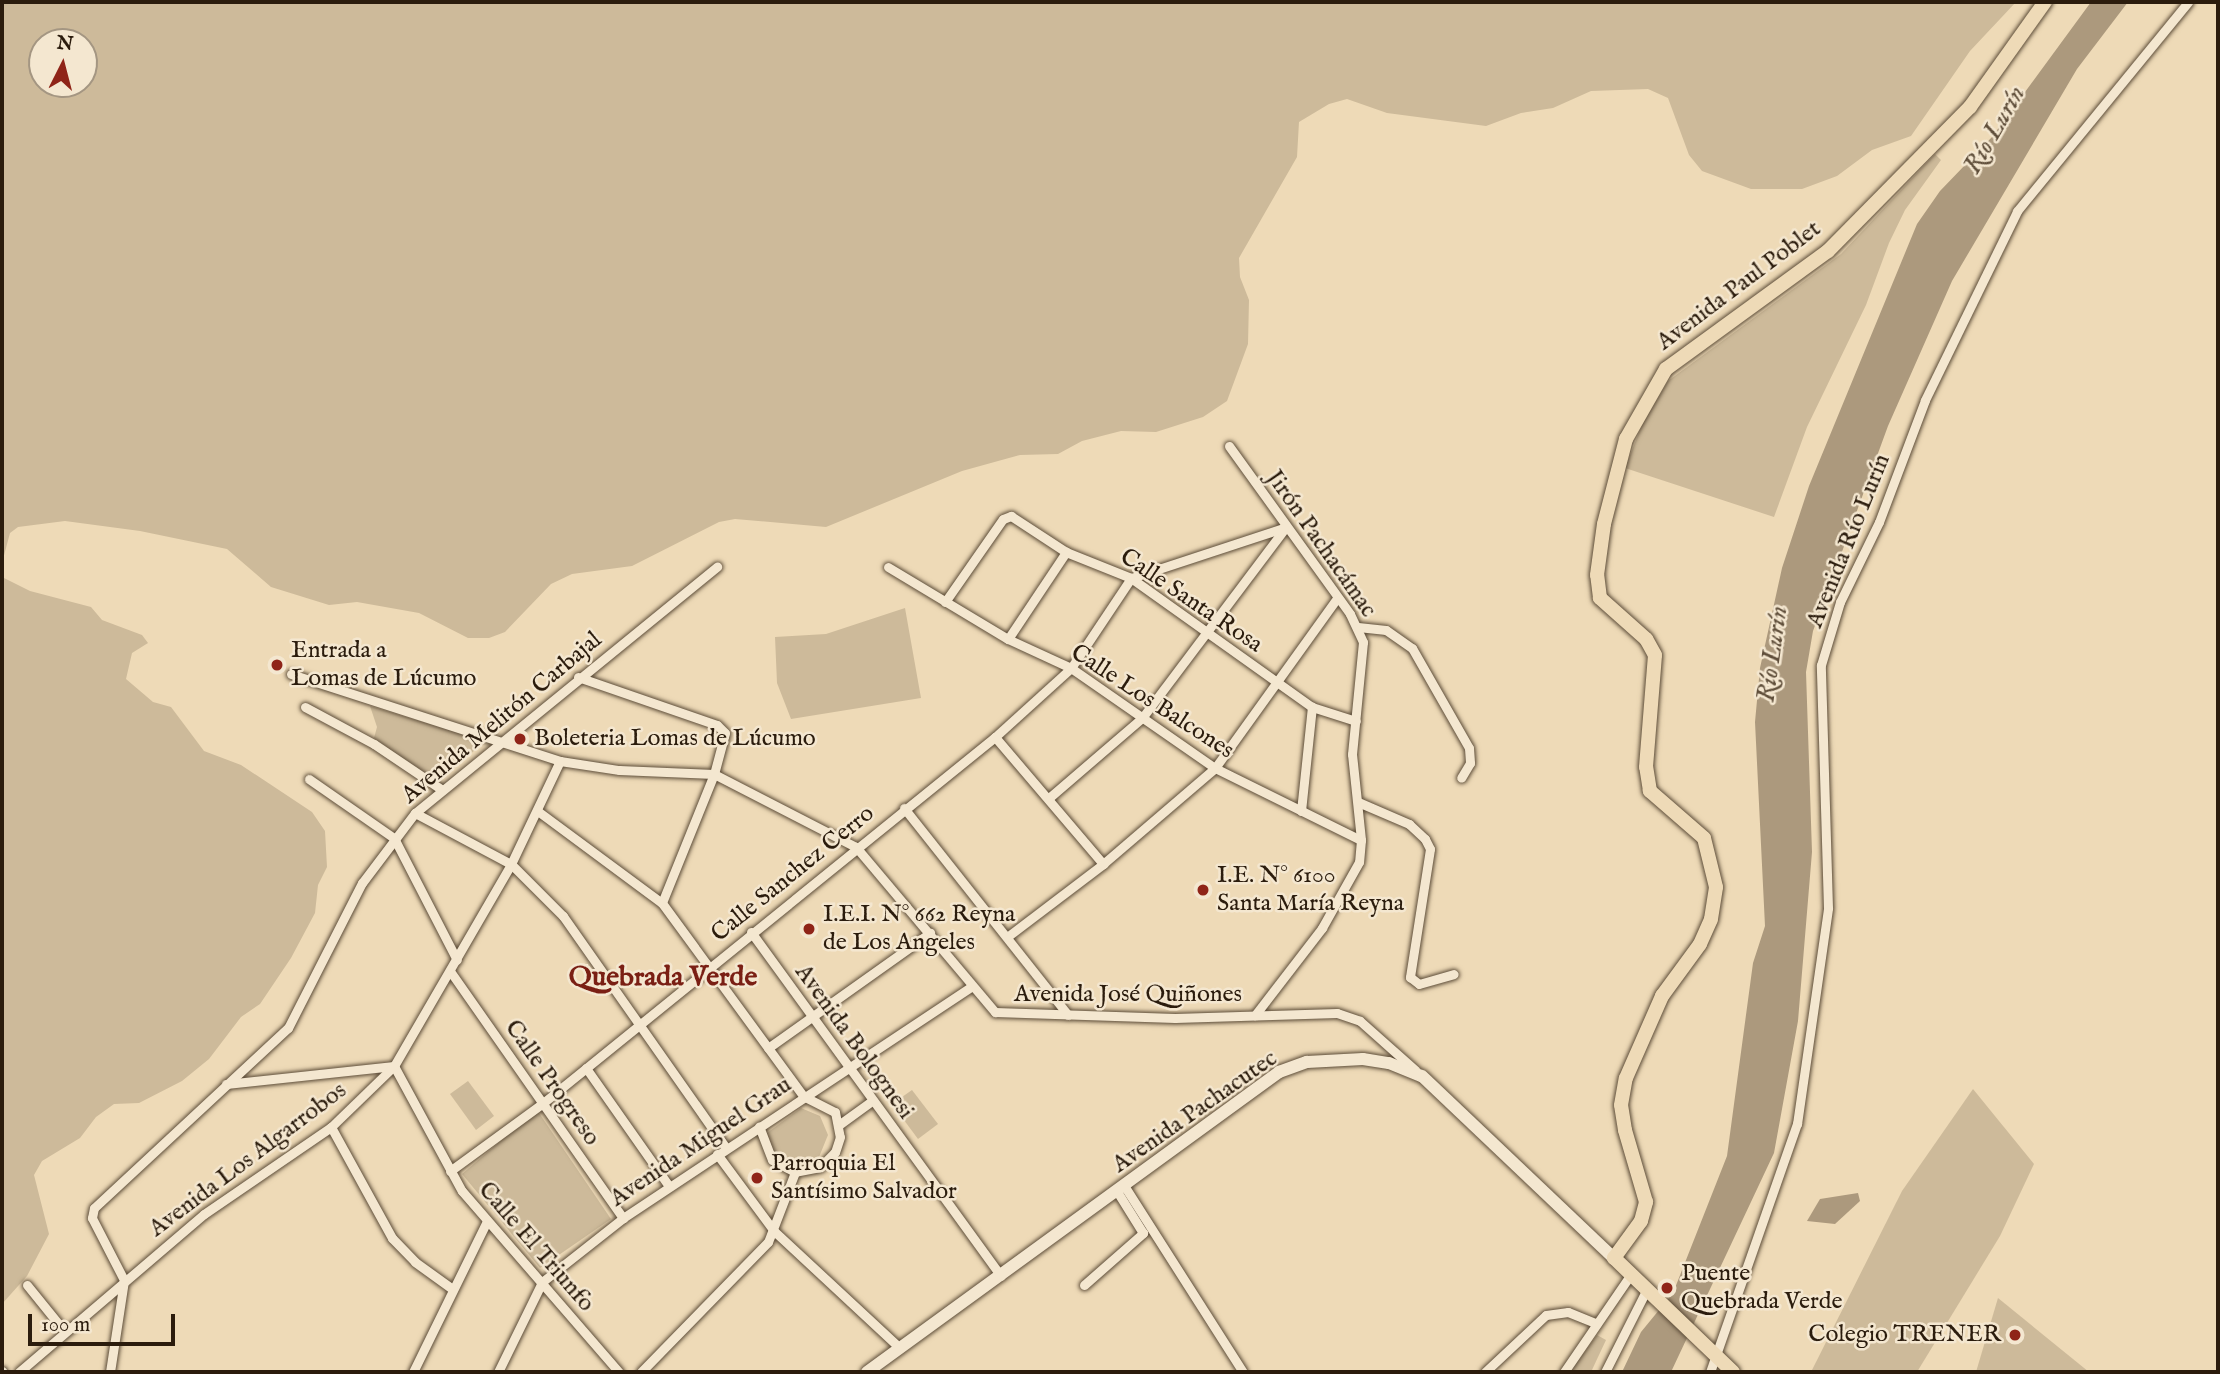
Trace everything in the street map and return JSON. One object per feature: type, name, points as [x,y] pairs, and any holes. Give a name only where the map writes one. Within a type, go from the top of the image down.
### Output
[{"type":"main road","name":"Avenida Paul Poblet","points":[[1614,1258],[1641,1221],[1646,1202],[1625,1130],[1621,1105],[1626,1078],[1662,996],[1700,944],[1711,919],[1716,887],[1704,838],[1650,791],[1646,767],[1655,655],[1646,639],[1600,598],[1598,551],[1626,439],[1666,369],[1828,251],[1943,137],[2045,2]]},
{"type":"main road","name":"Avenida Pachacutec","points":[[867,1372],[1121,1190],[1279,1072],[1307,1062],[1363,1059],[1390,1063],[1422,1076],[1614,1258]]},
{"type":"main road","points":[[1614,1258],[1733,1372]]},
{"type":"street","name":"Avenida Río Lurín","points":[[1710,1372],[1714,1354],[1797,1124],[1828,908],[1821,665],[1840,602],[1879,522],[1925,400],[2017,211],[2188,2]]},
{"type":"street","name":"Jirón Pachacámac","points":[[1229,446],[1358,627],[1363,642],[1352,754],[1362,840],[1350,885],[1255,1015]]},
{"type":"street","name":"Calle Santa Rosa","points":[[945,603],[1003,519],[1012,516],[1066,552],[1131,579],[1311,707],[1356,721]]},
{"type":"street","points":[[1131,579],[1286,527]]},
{"type":"street","points":[[1050,797],[1142,718],[1286,527]]},
{"type":"street","points":[[1008,639],[1066,552]]},
{"type":"street","name":"Calle Los Balcones","points":[[888,567],[1008,639],[1071,668],[1215,768],[1362,840]]},
{"type":"street","name":"Avenida Melitón Carbajal","points":[[124,1280],[92,1212],[294,1020],[362,883],[394,838],[415,813],[441,789],[717,568]]},
{"type":"street","name":"Calle Sanchez Cerro","points":[[450,1171],[543,1103],[638,1023],[995,737],[1071,668],[1131,579]]},
{"type":"street","points":[[1006,937],[1103,864],[1215,768],[1337,598]]},
{"type":"street","points":[[1358,627],[1386,630],[1412,648],[1469,748],[1469,763],[1461,778]]},
{"type":"street","name":"Avenida José Quiñones","points":[[290,674],[560,761],[619,769],[714,774],[856,847],[930,933],[971,987],[995,1012],[1068,1015],[1351,1016],[1422,1076]]},
{"type":"street","points":[[578,677],[717,725],[724,733],[714,774],[662,903]]},
{"type":"street","points":[[305,707],[374,744],[441,789]]},
{"type":"street","points":[[1301,811],[1311,707]]},
{"type":"street","points":[[995,737],[1050,797],[1103,864]]},
{"type":"street","name":"Avenida Los Algarrobos","points":[[19,1372],[204,1214],[331,1126],[394,1066],[511,864],[539,812],[560,761]]},
{"type":"street","points":[[309,779],[394,838],[457,960]]},
{"type":"street","points":[[1358,802],[1409,824],[1425,839],[1430,849],[1409,977],[1419,984],[1454,974]]},
{"type":"street","points":[[904,808],[1068,1015]]},
{"type":"street","points":[[539,812],[662,903],[803,1096],[828,1105],[839,1124],[840,1137],[830,1160],[820,1167],[795,1172],[772,1160],[759,1126]]},
{"type":"street","points":[[415,813],[511,864],[563,916],[726,1148]]},
{"type":"street","name":"Avenida Bolognesi","points":[[751,932],[1001,1276]]},
{"type":"street","points":[[768,1048],[930,933]]},
{"type":"street","name":"Calle Progreso","points":[[450,971],[623,1218]]},
{"type":"street","name":"Avenida Miguel Grau","points":[[498,1372],[542,1282],[623,1218],[669,1186],[848,1065],[971,987]]},
{"type":"street","points":[[226,1084],[394,1066]]},
{"type":"street","name":"Calle El Triunfo","points":[[394,1066],[450,1171],[486,1223],[542,1282],[619,1372]]},
{"type":"street","points":[[586,1068],[669,1186]]},
{"type":"street","points":[[839,1124],[872,1101]]},
{"type":"street","points":[[331,1126],[392,1238],[415,1262],[451,1288]]},
{"type":"street","points":[[717,1154],[774,1231],[900,1349]]},
{"type":"street","points":[[641,1372],[717,1300],[774,1231],[795,1172]]},
{"type":"street","points":[[1084,1285],[1143,1233],[1121,1190]]},
{"type":"street","points":[[1121,1190],[1243,1372]]},
{"type":"street","points":[[414,1372],[451,1288],[486,1223]]},
{"type":"street","points":[[1564,1372],[1630,1274]]},
{"type":"street","points":[[110,1372],[124,1280]]},
{"type":"street","points":[[27,1285],[65,1332]]},
{"type":"street","points":[[1605,1372],[1650,1293]]},
{"type":"street","points":[[1485,1372],[1546,1315],[1568,1312],[1597,1324]]},
{"type":"shaded area","points":[[2,2],[2016,2],[1970,51],[1911,136],[1872,150],[1837,176],[1802,189],[1751,189],[1702,171],[1689,155],[1668,98],[1648,89],[1591,91],[1553,108],[1521,113],[1486,126],[1387,113],[1347,99],[1329,104],[1299,122],[1297,157],[1239,258],[1240,277],[1249,300],[1248,344],[1227,401],[1203,417],[1156,432],[1121,431],[1082,441],[1058,454],[1020,455],[962,471],[826,527],[735,519],[719,522],[632,566],[572,574],[551,584],[505,632],[489,638],[468,638],[419,613],[357,602],[329,605],[271,587],[227,549],[140,531],[65,521],[18,527],[10,533],[2,563]]},
{"type":"shaded area","points":[[1935,154],[1941,160],[1905,210],[1889,243],[1866,305],[1807,427],[1774,517],[1625,468],[1642,425],[1668,381],[1841,254]]},
{"type":"shaded area","points":[[2,577],[30,591],[91,607],[102,620],[142,635],[148,643],[132,653],[126,679],[153,702],[171,707],[204,751],[241,765],[312,812],[325,831],[327,867],[318,885],[315,913],[291,958],[260,1004],[241,1017],[209,1059],[182,1081],[139,1103],[114,1104],[96,1117],[80,1138],[42,1161],[34,1175],[49,1234],[27,1276],[2,1304]]},
{"type":"shaded area","points":[[905,608],[921,698],[791,719],[777,683],[775,637],[826,634]]},
{"type":"shaded area","points":[[370,706],[482,740],[483,743],[437,783],[374,738],[377,727]]},
{"type":"shaded area","points":[[468,1081],[494,1116],[476,1130],[450,1094]]},
{"type":"shaded area","points":[[1973,1089],[2034,1164],[2000,1236],[1917,1372],[1811,1372],[1902,1191]]},
{"type":"shaded area","points":[[912,1090],[938,1124],[918,1139],[892,1104]]},
{"type":"shaded area","points":[[801,1108],[820,1116],[828,1135],[819,1157],[785,1165],[769,1149],[767,1133]]},
{"type":"shaded area","points":[[537,1110],[611,1219],[540,1268],[462,1174]]},
{"type":"shaded area","name":"Colegio TRENER","points":[[1998,1298],[2089,1372],[1976,1372]]},
{"type":"shaded area","points":[[1597,1335],[1606,1340],[1591,1372],[1570,1372]]},
{"type":"water","name":"Río Lurín","points":[[2091,2],[2128,2],[2077,69],[1952,281],[1888,426],[1813,631],[1806,672],[1812,852],[1798,1021],[1774,1153],[1671,1372],[1622,1372],[1641,1332],[1673,1293],[1727,1156],[1753,963],[1765,926],[1755,722],[1760,668],[1782,568],[1809,486],[1917,224],[1940,191],[1992,137]]},
{"type":"water","points":[[1858,1193],[1860,1201],[1835,1224],[1807,1221],[1820,1199]]},
{"type":"place","name":"Entrada a Lomas de Lúcumo","points":[[277,665]]},
{"type":"place","name":"Boleteria Lomas de Lúcumo","points":[[520,739]]},
{"type":"place","name":"I.E. N° 6100 Santa María Reyna","points":[[1203,890]]},
{"type":"place","name":"I.E.I. N° 662 Reyna de Los Angeles","points":[[809,929]]},
{"type":"place","name":"Parroquia El Santísimo Salvador","points":[[757,1178]]},
{"type":"place","name":"Puente Quebrada Verde","points":[[1667,1288]]},
{"type":"place","name":"Colegio TRENER","points":[[2015,1335]]},
{"type":"district","name":"Quebrada Verde","points":[[663,978]]}]
